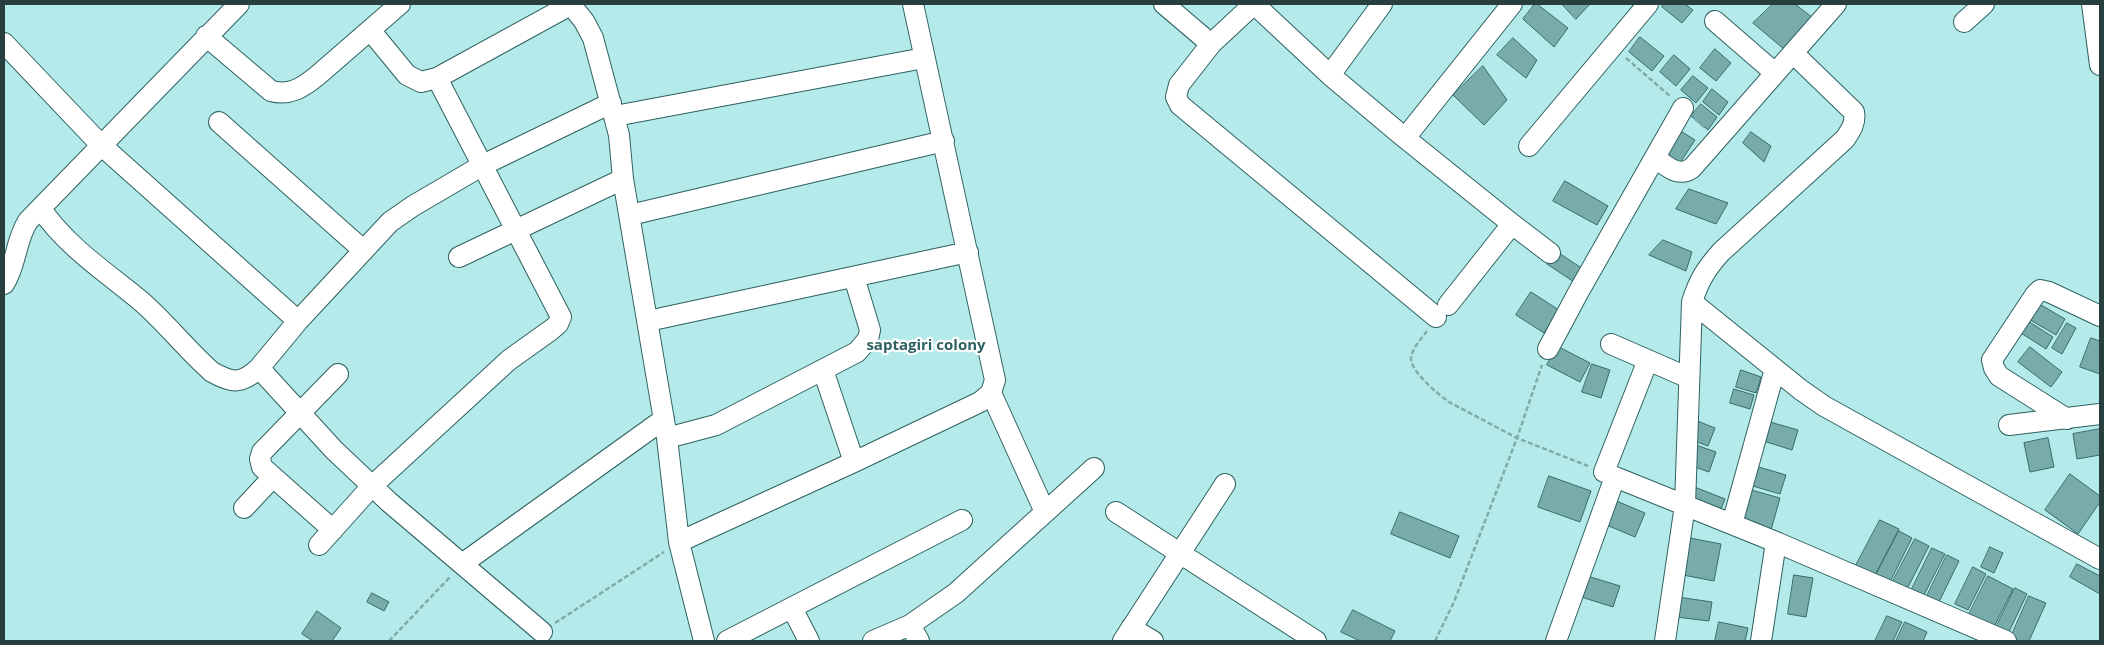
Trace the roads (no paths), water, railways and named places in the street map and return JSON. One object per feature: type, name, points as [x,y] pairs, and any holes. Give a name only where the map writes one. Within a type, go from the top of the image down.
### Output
[{"type":"street","points":[[4,284],[16,260],[21,232],[28,221],[239,4]]},
{"type":"street","points":[[206,36],[271,91],[280,93],[291,92],[302,88],[400,4]]},
{"type":"street","points":[[370,30],[407,75],[421,82],[437,78],[571,4],[584,21],[593,38],[619,136],[622,179],[648,321],[680,542],[704,641]]},
{"type":"street","points":[[680,542],[980,402],[991,393],[995,380],[913,4]]},
{"type":"street","points":[[1164,4],[1211,44]]},
{"type":"street","points":[[1512,224],[1442,311],[1180,104],[1176,97],[1179,85],[1211,44],[1254,4],[1330,75],[1404,138],[1550,253]]},
{"type":"street","points":[[1330,75],[1382,4]]},
{"type":"street","points":[[1404,138],[1512,4]]},
{"type":"street","points":[[1529,146],[1648,4]]},
{"type":"street","points":[[1655,158],[1679,173],[1685,173],[1692,168],[1836,4]]},
{"type":"street","points":[[1964,22],[1984,4]]},
{"type":"street","points":[[2092,4],[2098,38],[2100,65]]},
{"type":"street","points":[[1715,21],[1775,73]]},
{"type":"street","points":[[4,43],[101,145],[298,321]]},
{"type":"street","points":[[1665,641],[1685,505],[1692,302],[1705,270],[1721,252],[1844,139],[1852,128],[1855,119],[1854,112],[1793,53]]},
{"type":"street","points":[[41,209],[54,228],[77,250],[142,302],[212,372],[226,380],[237,382],[250,377],[259,368],[298,321],[390,222],[413,206],[483,165],[613,109],[924,58]]},
{"type":"street","points":[[319,545],[372,486],[509,360],[558,324],[559,312],[437,78]]},
{"type":"street","points":[[1548,349],[1683,108]]},
{"type":"street","points":[[219,122],[363,250]]},
{"type":"street","points":[[630,215],[944,140]]},
{"type":"street","points":[[459,257],[622,179]]},
{"type":"street","points":[[648,321],[968,252]]},
{"type":"street","points":[[462,564],[665,428],[716,424],[857,352],[868,339],[870,330],[854,277]]},
{"type":"street","points":[[2067,419],[2000,376],[1994,368],[1992,360],[2040,290],[2049,292],[2100,316]]},
{"type":"street","points":[[1692,302],[1824,406],[2100,559]]},
{"type":"street","points":[[1611,344],[1689,378]]},
{"type":"street","points":[[1604,472],[1648,360]]},
{"type":"street","points":[[259,368],[334,450],[372,486],[542,632]]},
{"type":"street","points":[[1732,524],[1775,369]]},
{"type":"street","points":[[823,370],[854,462]]},
{"type":"street","points":[[333,530],[262,467],[260,459],[262,452],[338,374]]},
{"type":"street","points":[[991,393],[1045,512]]},
{"type":"street","points":[[2009,425],[2100,414]]},
{"type":"street","points":[[873,641],[914,633],[956,592],[1094,468]]},
{"type":"street","points":[[1556,641],[1615,476],[1776,542],[1999,640]]},
{"type":"street","points":[[244,508],[273,477]]},
{"type":"street","points":[[1153,641],[1127,635],[1224,484]]},
{"type":"street","points":[[1116,512],[1316,641]]},
{"type":"street","points":[[727,641],[962,520]]},
{"type":"street","points":[[1762,641],[1776,542]]},
{"type":"street","points":[[792,608],[808,641]]},
{"type":"district","name":"saptagiri colony","points":[[926,346]]}]
